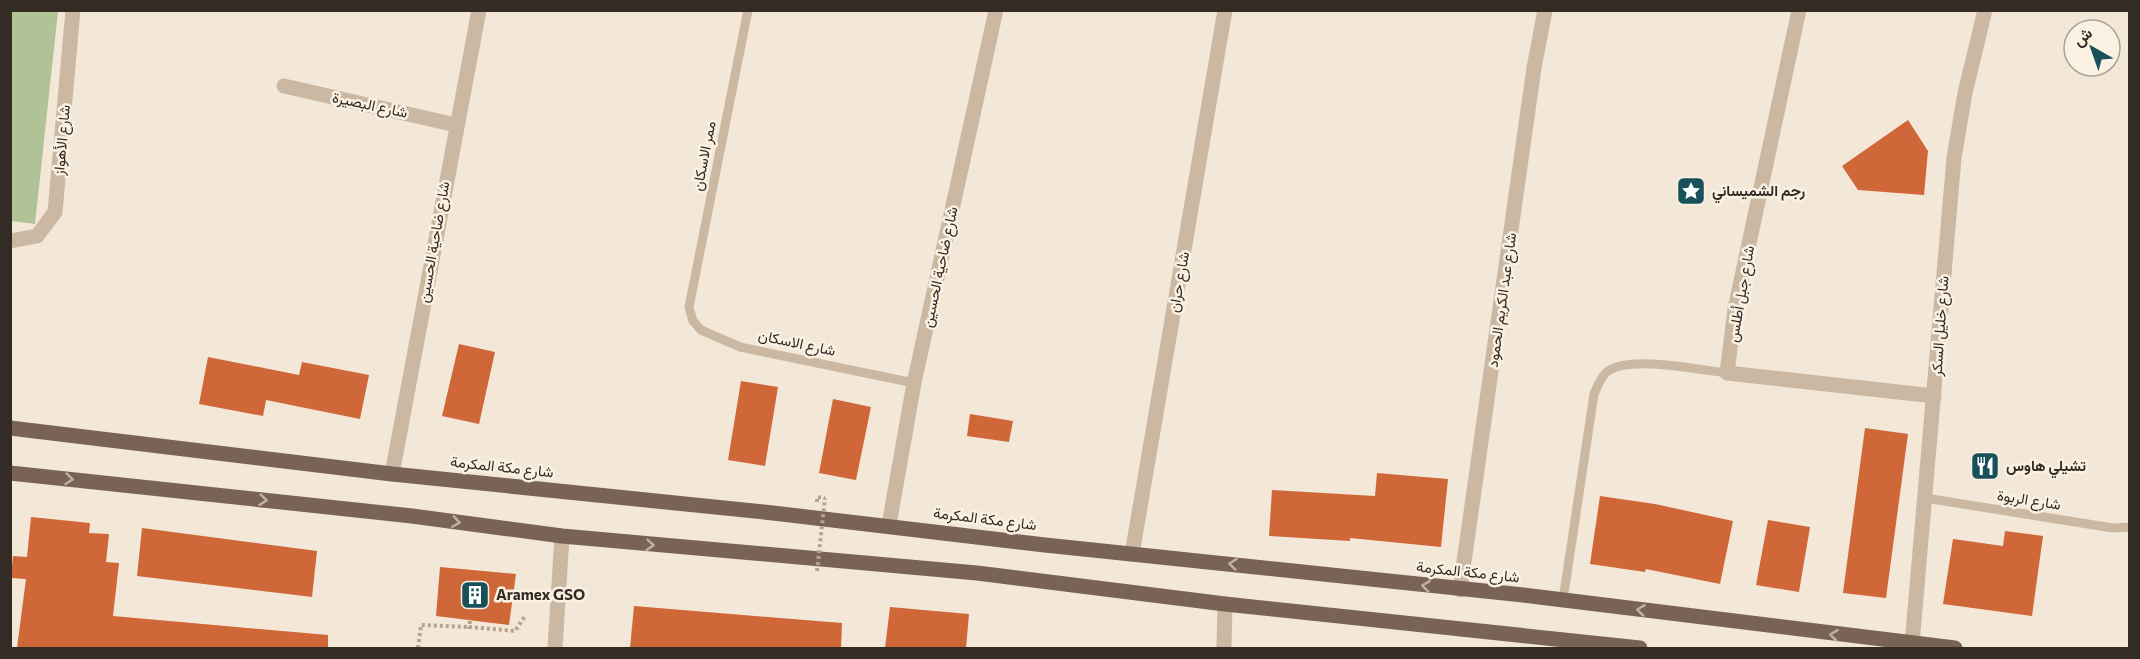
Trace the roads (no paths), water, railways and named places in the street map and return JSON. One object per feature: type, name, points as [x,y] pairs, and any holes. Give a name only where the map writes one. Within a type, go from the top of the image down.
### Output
[{"type":"main road","name":"شارع مكة المكرمة","points":[[10,428],[392,474],[889,525],[1132,554],[1563,600],[1955,648]]},
{"type":"main road","points":[[10,473],[400,515],[562,536],[977,573],[1225,604],[1640,648]]},
{"type":"street","name":"شارع الأهواز","points":[[10,241],[37,236],[55,212],[74,10]]},
{"type":"street","name":"شارع ضاحية الحسين","points":[[392,474],[479,10]]},
{"type":"street","name":"شارع ضاحية الحسين","points":[[889,525],[914,383],[996,10]]},
{"type":"street","name":"شارع حران","points":[[1132,554],[1225,10]]},
{"type":"street","name":"شارع عبد الكريم الحمود","points":[[1460,590],[1534,68],[1545,10]]},
{"type":"street","name":"شارع جبل أطلس","points":[[1727,373],[1735,309],[1799,10]]},
{"type":"street","name":"شارع خليل السكر","points":[[1912,644],[1954,158],[1965,93],[1985,10]]},
{"type":"street","name":"شارع البصيرة","points":[[284,86],[456,124]]},
{"type":"street","points":[[1727,373],[1934,396]]},
{"type":"street","points":[[555,648],[562,536]]},
{"type":"street","points":[[1224,648],[1225,604]]},
{"type":"lane","name":"ممر الاسكان","points":[[689,307],[748,10]]},
{"type":"lane","name":"شارع الاسكان","points":[[689,307],[693,321],[701,330],[740,346],[914,383]]},
{"type":"lane","points":[[1563,600],[1594,394],[1602,377],[1621,365],[1647,365],[1727,373]]},
{"type":"lane","name":"شارع الربوة","points":[[1925,498],[2113,528],[2130,527]]},
{"type":"place","name":"رجم الشميساني","points":[[1691,191]]},
{"type":"place","name":"تشيلي هاوس","points":[[1985,466]]},
{"type":"place","name":"Aramex GSO","points":[[475,595]]}]
